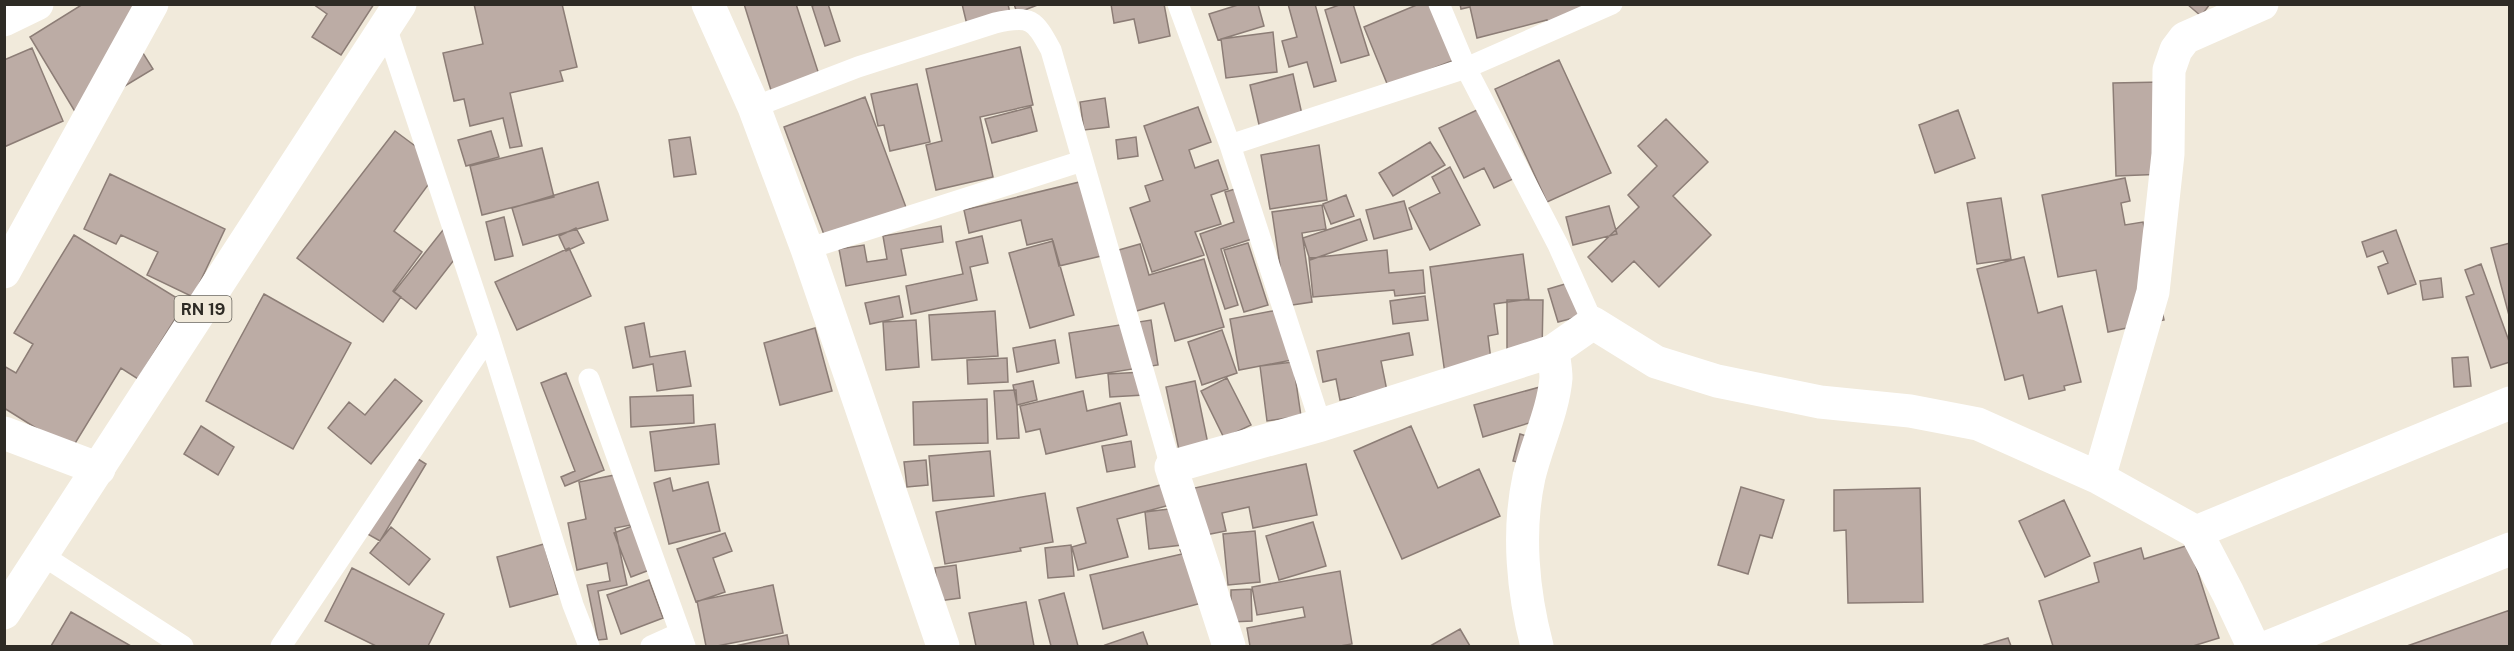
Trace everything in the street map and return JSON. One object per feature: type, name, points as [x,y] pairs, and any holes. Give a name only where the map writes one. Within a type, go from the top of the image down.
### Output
[{"type":"street","points":[[4,20],[37,4]]},
{"type":"street","points":[[4,272],[152,4]]},
{"type":"street","points":[[708,4],[754,107],[807,249],[943,646]]},
{"type":"street","points":[[2099,478],[2153,292],[2168,154],[2169,70],[2176,50],[2185,38],[2262,4]]},
{"type":"street","name":"RN 19","points":[[4,613],[393,16]]},
{"type":"street","points":[[1229,646],[1171,466],[1321,425],[1553,351],[1593,323],[1656,362],[1717,381],[1820,402],[1910,411],[1978,424],[2099,478],[2196,532],[2253,646]]},
{"type":"street","points":[[1537,646],[1527,611],[1523,534],[1529,477],[1552,404],[1556,377],[1553,351]]},
{"type":"street","points":[[2196,532],[2510,403]]},
{"type":"street","points":[[4,433],[99,469]]},
{"type":"street","points":[[2270,646],[2510,549]]},
{"type":"lane","points":[[1178,4],[1230,145],[1321,425]]},
{"type":"lane","points":[[1439,4],[1466,68],[1558,245],[1593,323]]},
{"type":"lane","points":[[1230,145],[1466,68],[1612,4]]},
{"type":"lane","points":[[393,16],[489,336],[573,605],[589,646]]},
{"type":"lane","points":[[754,107],[858,67],[995,23],[1017,18],[1031,20],[1039,28],[1051,50],[1171,466]]},
{"type":"lane","points":[[807,249],[1082,161]]},
{"type":"lane","points":[[280,646],[489,336]]},
{"type":"lane","points":[[589,379],[682,640],[651,646]]},
{"type":"lane","points":[[42,555],[183,646]]},
{"type":"building","points":[[83,4],[146,4],[134,39],[153,69],[77,115],[30,37]]},
{"type":"building","points":[[313,4],[374,4],[341,55],[312,37],[327,14]]},
{"type":"building","points":[[474,4],[562,4],[577,67],[560,71],[563,81],[510,93],[522,146],[510,148],[503,118],[470,126],[464,99],[454,101],[443,53],[483,44]]},
{"type":"building","points":[[744,4],[796,4],[823,87],[775,103]]},
{"type":"building","points":[[828,4],[840,41],[825,46],[812,6]]},
{"type":"building","points":[[962,4],[1008,4],[1011,18],[968,29]]},
{"type":"building","points":[[1014,4],[1040,4],[1017,13]]},
{"type":"building","points":[[1111,4],[1164,4],[1170,36],[1139,43],[1134,19],[1114,23]]},
{"type":"building","points":[[1241,4],[1258,4],[1264,26],[1218,40],[1209,14]]},
{"type":"building","points":[[1288,4],[1315,4],[1336,81],[1314,87],[1307,62],[1289,67],[1282,41],[1297,37]]},
{"type":"building","points":[[1342,4],[1353,4],[1369,55],[1341,63],[1325,10]]},
{"type":"building","points":[[1419,4],[1441,4],[1462,57],[1388,86],[1364,27]]},
{"type":"building","points":[[1460,4],[1591,4],[1549,25],[1547,20],[1477,38],[1470,7],[1461,9]]},
{"type":"building","points":[[2187,4],[2210,4],[2201,16]]},
{"type":"building","points":[[1273,32],[1277,72],[1226,78],[1221,39]]},
{"type":"building","points":[[1020,47],[1033,105],[980,117],[993,177],[936,190],[926,145],[942,141],[926,69]]},
{"type":"building","points":[[32,48],[63,121],[4,147],[4,60]]},
{"type":"building","points":[[1559,60],[1611,173],[1547,202],[1495,89]]},
{"type":"building","points":[[1293,74],[1303,119],[1260,129],[1250,85]]},
{"type":"building","points":[[2163,82],[2166,174],[2116,176],[2113,83]]},
{"type":"building","points":[[917,84],[930,142],[890,151],[884,125],[878,126],[871,94]]},
{"type":"building","points":[[865,97],[907,210],[826,240],[784,127]]},
{"type":"building","points":[[1105,98],[1109,127],[1084,130],[1080,102]]},
{"type":"building","points":[[1031,107],[1037,131],[992,143],[985,119]]},
{"type":"building","points":[[1198,107],[1211,142],[1189,150],[1195,168],[1218,160],[1228,189],[1211,195],[1221,224],[1195,232],[1204,255],[1152,272],[1130,208],[1150,201],[1145,186],[1163,180],[1144,126]]},
{"type":"building","points":[[1479,109],[1513,179],[1494,188],[1484,168],[1464,178],[1439,128]]},
{"type":"building","points":[[1958,110],[1975,158],[1935,173],[1919,125]]},
{"type":"building","points":[[1666,119],[1708,162],[1673,196],[1711,235],[1659,287],[1634,261],[1612,282],[1588,257],[1639,207],[1628,195],[1657,166],[1638,146]]},
{"type":"building","points":[[395,131],[442,166],[394,231],[422,252],[393,291],[401,297],[383,322],[297,258]]},
{"type":"building","points":[[491,131],[499,157],[466,166],[458,140]]},
{"type":"building","points":[[690,137],[696,174],[674,177],[669,140]]},
{"type":"building","points":[[1136,137],[1138,156],[1118,159],[1116,140]]},
{"type":"building","points":[[1430,142],[1445,165],[1393,196],[1379,173]]},
{"type":"building","points":[[1319,145],[1327,200],[1270,209],[1261,155]]},
{"type":"building","points":[[542,148],[554,197],[482,215],[470,166]]},
{"type":"building","points":[[1450,167],[1480,225],[1430,250],[1409,208],[1440,193],[1432,177]]},
{"type":"building","points":[[110,174],[225,229],[193,297],[147,275],[158,252],[121,235],[116,244],[84,229]]},
{"type":"building","points":[[1096,178],[1114,253],[1059,266],[1052,239],[1027,245],[1021,220],[969,233],[964,210]]},
{"type":"building","points":[[2125,178],[2130,201],[2121,203],[2125,225],[2143,222],[2164,320],[2108,332],[2096,270],[2058,277],[2042,195]]},
{"type":"building","points":[[598,182],[608,220],[523,245],[512,208]]},
{"type":"building","points":[[1242,187],[1258,237],[1221,249],[1238,305],[1225,309],[1200,234],[1234,222],[1225,192]]},
{"type":"building","points":[[1346,195],[1354,216],[1331,224],[1323,204]]},
{"type":"building","points":[[2001,198],[2011,259],[1977,264],[1967,203]]},
{"type":"building","points":[[1404,201],[1412,229],[1374,239],[1366,210]]},
{"type":"building","points":[[1322,205],[1326,229],[1302,233],[1312,302],[1286,306],[1272,212]]},
{"type":"building","points":[[1609,206],[1617,234],[1573,245],[1566,217]]},
{"type":"building","points":[[504,217],[513,256],[495,260],[486,222]]},
{"type":"building","points":[[1360,219],[1367,240],[1310,260],[1303,238]]},
{"type":"building","points":[[941,226],[943,242],[901,249],[906,275],[846,286],[839,249],[864,245],[867,262],[887,259],[883,236]]},
{"type":"building","points":[[576,228],[584,243],[566,251],[559,236]]},
{"type":"building","points":[[443,230],[464,247],[416,309],[394,292]]},
{"type":"building","points":[[2396,230],[2416,284],[2388,294],[2378,267],[2388,263],[2383,251],[2367,257],[2362,242]]},
{"type":"building","points":[[74,235],[185,303],[138,379],[121,368],[71,450],[4,408],[4,366],[16,373],[33,344],[14,333]]},
{"type":"building","points":[[982,236],[988,263],[970,267],[977,300],[911,314],[906,286],[963,274],[956,242]]},
{"type":"building","points":[[1053,241],[1074,315],[1030,328],[1009,253]]},
{"type":"building","points":[[1248,243],[1268,305],[1244,312],[1224,250]]},
{"type":"building","points":[[2510,243],[2510,319],[2491,248]]},
{"type":"building","points":[[1140,244],[1149,275],[1204,259],[1224,327],[1175,341],[1164,303],[1133,312],[1115,251]]},
{"type":"building","points":[[569,248],[591,296],[517,330],[495,282]]},
{"type":"building","points":[[1387,250],[1389,273],[1423,270],[1425,293],[1395,296],[1394,290],[1313,297],[1309,258]]},
{"type":"building","points":[[1523,254],[1529,299],[1494,304],[1498,334],[1488,336],[1492,368],[1445,374],[1430,267]]},
{"type":"building","points":[[2024,257],[2038,313],[2062,306],[2081,382],[2064,386],[2065,390],[2029,399],[2023,375],[2005,380],[1977,269]]},
{"type":"building","points":[[2481,264],[2510,344],[2510,362],[2491,368],[2466,297],[2474,294],[2465,270]]},
{"type":"building","points":[[2441,278],[2443,297],[2423,300],[2420,281]]},
{"type":"building","points":[[1572,282],[1581,316],[1558,322],[1548,289]]},
{"type":"building","points":[[264,294],[351,343],[293,449],[206,401]]},
{"type":"building","points":[[899,296],[903,317],[870,324],[865,303]]},
{"type":"building","points":[[1425,296],[1428,320],[1393,324],[1390,301]]},
{"type":"building","points":[[1507,300],[1543,300],[1542,353],[1507,352]]},
{"type":"building","points":[[1283,309],[1292,360],[1239,370],[1230,319]]},
{"type":"building","points":[[995,311],[998,356],[932,360],[929,315]]},
{"type":"building","points":[[916,320],[919,367],[886,370],[883,322]]},
{"type":"building","points":[[1151,320],[1158,365],[1076,378],[1069,333]]},
{"type":"building","points":[[644,323],[650,357],[685,351],[691,386],[657,391],[653,364],[633,368],[625,327]]},
{"type":"building","points":[[815,328],[832,391],[780,405],[764,343]]},
{"type":"building","points":[[1222,330],[1237,373],[1202,385],[1188,342]]},
{"type":"building","points":[[1409,333],[1413,355],[1381,361],[1387,391],[1340,400],[1336,379],[1323,382],[1317,351]]},
{"type":"building","points":[[1055,340],[1059,363],[1017,372],[1013,348]]},
{"type":"building","points":[[2468,357],[2471,386],[2454,387],[2452,358]]},
{"type":"building","points":[[1007,358],[1008,382],[968,384],[967,360]]},
{"type":"building","points":[[1293,362],[1301,416],[1267,421],[1260,366]]},
{"type":"building","points":[[1143,372],[1144,395],[1110,397],[1108,374]]},
{"type":"building","points":[[566,373],[604,470],[565,486],[561,477],[575,471],[541,383]]},
{"type":"building","points":[[1227,378],[1251,425],[1224,438],[1201,391]]},
{"type":"building","points":[[395,379],[422,401],[371,464],[328,428],[349,402],[365,415]]},
{"type":"building","points":[[1033,381],[1037,400],[1017,405],[1013,385]]},
{"type":"building","points":[[1195,381],[1208,444],[1179,450],[1166,387]]},
{"type":"building","points":[[1540,387],[1549,417],[1483,437],[1474,405]]},
{"type":"building","points":[[1016,390],[1019,438],[997,439],[994,391]]},
{"type":"building","points":[[1083,391],[1087,411],[1120,403],[1127,435],[1046,454],[1040,429],[1026,432],[1020,406]]},
{"type":"building","points":[[693,395],[694,423],[631,427],[630,397]]},
{"type":"building","points":[[987,399],[988,443],[914,445],[913,402]]},
{"type":"building","points":[[715,424],[719,464],[655,471],[650,432]]},
{"type":"building","points":[[201,426],[234,447],[218,475],[184,454]]},
{"type":"building","points":[[1411,426],[1438,488],[1479,469],[1500,516],[1402,559],[1354,451]]},
{"type":"building","points":[[1520,434],[1536,439],[1529,465],[1513,461]]},
{"type":"building","points":[[1131,441],[1135,467],[1107,472],[1102,446]]},
{"type":"building","points":[[990,451],[994,496],[933,501],[929,456]]},
{"type":"building","points":[[410,454],[426,464],[380,541],[364,532]]},
{"type":"building","points":[[926,460],[928,485],[907,487],[904,462]]},
{"type":"building","points":[[1306,464],[1317,515],[1253,528],[1249,507],[1222,513],[1226,531],[1200,536],[1190,489]]},
{"type":"building","points":[[620,474],[631,525],[615,528],[627,585],[598,591],[607,639],[598,640],[587,585],[610,581],[607,563],[577,570],[568,523],[586,519],[579,482]]},
{"type":"building","points":[[670,478],[673,491],[708,482],[720,531],[669,544],[654,483]]},
{"type":"building","points":[[1164,484],[1170,505],[1117,519],[1128,557],[1078,570],[1072,547],[1086,543],[1077,508]]},
{"type":"building","points":[[1741,487],[1784,500],[1772,538],[1760,535],[1748,574],[1718,565]]},
{"type":"building","points":[[1920,488],[1923,602],[1848,603],[1846,530],[1834,531],[1834,490]]},
{"type":"building","points":[[1045,493],[1053,542],[1020,548],[1021,551],[945,564],[936,512]]},
{"type":"building","points":[[2064,500],[2090,556],[2045,577],[2019,521]]},
{"type":"building","points":[[1177,508],[1182,545],[1149,549],[1145,512]]},
{"type":"building","points":[[643,522],[660,566],[631,577],[614,533]]},
{"type":"building","points":[[1313,522],[1326,566],[1279,580],[1266,536]]},
{"type":"building","points":[[391,527],[430,559],[409,585],[370,553]]},
{"type":"building","points":[[1255,531],[1260,582],[1228,585],[1223,534]]},
{"type":"building","points":[[725,533],[732,551],[713,558],[725,592],[696,602],[677,549]]},
{"type":"building","points":[[544,544],[558,594],[510,607],[497,557]]},
{"type":"building","points":[[1204,544],[1217,599],[1103,629],[1090,575],[1182,554],[1180,550]]},
{"type":"building","points":[[1071,545],[1074,576],[1048,578],[1045,548]]},
{"type":"building","points":[[2189,545],[2219,638],[2193,646],[2053,646],[2039,601],[2099,582],[2094,563],[2141,548],[2144,559]]},
{"type":"building","points":[[956,565],[960,598],[939,601],[935,568]]},
{"type":"building","points":[[352,568],[444,614],[428,646],[376,646],[325,621]]},
{"type":"building","points":[[1340,571],[1352,644],[1250,646],[1247,628],[1305,617],[1303,607],[1257,615],[1252,587]]},
{"type":"building","points":[[649,580],[663,618],[621,634],[607,595]]},
{"type":"building","points":[[773,585],[783,633],[717,646],[706,646],[697,601]]},
{"type":"building","points":[[1251,589],[1252,621],[1231,622],[1231,590]]},
{"type":"building","points":[[1064,593],[1078,646],[1051,646],[1039,600]]},
{"type":"building","points":[[1026,602],[1034,646],[976,646],[969,613]]},
{"type":"building","points":[[2510,610],[2510,646],[2407,646]]},
{"type":"building","points":[[71,612],[131,646],[51,646]]},
{"type":"building","points":[[1460,629],[1470,646],[1430,646]]},
{"type":"building","points":[[1143,632],[1148,646],[1105,645]]},
{"type":"building","points":[[787,635],[789,646],[735,646]]},
{"type":"building","points":[[2008,638],[2011,646],[1984,645]]}]
